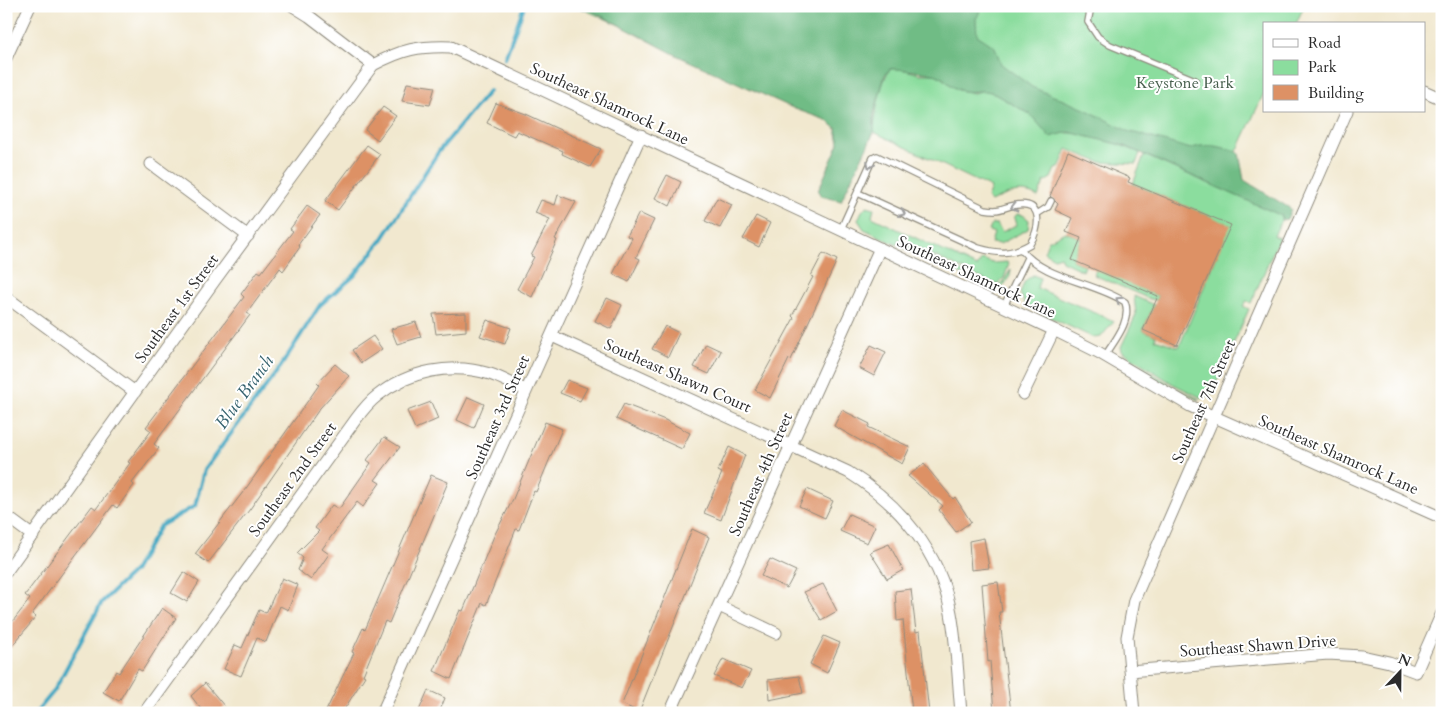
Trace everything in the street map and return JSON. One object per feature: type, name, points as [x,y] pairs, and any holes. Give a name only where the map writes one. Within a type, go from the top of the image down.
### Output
[{"type":"street","points":[[6,58],[30,6]]},
{"type":"street","points":[[294,6],[373,65]]},
{"type":"street","name":"Southeast Shamrock Lane","points":[[373,65],[398,52],[427,46],[452,47],[841,228],[1054,330],[1105,356],[1190,406],[1442,518]]},
{"type":"street","name":"Southeast 1st Street","points":[[6,572],[373,65]]},
{"type":"street","points":[[1426,92],[1442,99]]},
{"type":"street","name":"Southeast 7th Street","points":[[1134,713],[1127,637],[1134,600],[1347,112]]},
{"type":"street","name":"Southeast 3rd Street","points":[[382,713],[641,135]]},
{"type":"street","points":[[151,164],[248,236]]},
{"type":"street","name":"Southeast 4th Street","points":[[670,713],[880,248]]},
{"type":"street","points":[[6,297],[135,392]]},
{"type":"street","points":[[1023,394],[1054,330]]},
{"type":"street","name":"Southeast Shawn Court","points":[[552,336],[790,444],[848,472],[873,488],[904,518],[921,540],[940,574],[951,613],[961,713]]},
{"type":"street","name":"Southeast 2nd Street","points":[[144,713],[356,418],[376,396],[409,376],[430,371],[464,369],[490,374],[526,390]]},
{"type":"street","points":[[6,516],[33,536]]},
{"type":"street","points":[[719,606],[776,633]]},
{"type":"street","name":"Southeast Shawn Drive","points":[[1130,671],[1328,654],[1362,656],[1389,662],[1416,672],[1442,613]]},
{"type":"lane","points":[[1092,6],[1088,22],[1098,37],[1110,45],[1195,80]]},
{"type":"lane","points":[[841,228],[873,158],[877,156],[985,209],[997,211],[1016,204],[1032,208],[1037,214],[1039,225],[1030,244],[1008,254],[999,254],[978,248],[858,193]]},
{"type":"lane","points":[[1037,214],[1048,207],[1051,201]]},
{"type":"lane","points":[[1021,249],[1027,258],[1125,302],[1128,309],[1126,320],[1105,356]]},
{"type":"lane","points":[[1004,306],[1027,258]]},
{"type":"green space","name":"Keystone Park","points":[[576,6],[1304,6],[1297,22],[1263,22],[1263,95],[1223,182],[883,31],[843,124]]},
{"type":"green space","points":[[583,6],[983,6],[976,19],[977,35],[995,47],[1001,64],[1032,87],[1087,110],[1128,131],[1191,149],[1202,146],[1215,146],[1239,153],[1244,180],[1291,209],[1287,219],[1281,220],[1282,216],[1125,146],[1069,132],[1050,137],[1030,114],[991,92],[964,91],[957,89],[937,75],[893,69],[890,69],[885,75],[874,114],[874,132],[841,201],[821,196],[818,191],[839,143],[836,128],[826,120],[795,109],[678,56]]},
{"type":"green space","points":[[898,68],[920,74],[936,74],[958,90],[974,93],[984,90],[991,92],[1030,114],[1054,136],[1061,133],[1083,135],[1140,153],[1136,164],[1099,162],[1067,149],[1059,168],[1055,169],[1051,178],[1044,182],[1038,197],[1026,192],[1020,192],[1008,194],[991,202],[987,198],[991,188],[874,132],[881,90],[887,74],[890,69]]},
{"type":"green space","points":[[1144,155],[1283,216],[1274,236],[1279,238],[1251,303],[1246,301],[1243,306],[1249,309],[1211,395],[1202,398],[1173,384],[1122,351],[1121,347],[1136,315],[1134,296],[1154,305],[1143,330],[1156,336],[1155,339],[1179,347],[1230,225],[1133,184]]},
{"type":"green space","points":[[867,206],[874,208],[872,217],[977,267],[982,259],[993,263],[1007,262],[1009,264],[1004,278],[997,284],[989,282],[899,239],[897,245],[864,229],[858,220],[862,211]]},
{"type":"green space","points":[[1017,214],[1023,215],[1029,220],[1028,229],[1000,244],[991,243],[994,233],[989,231],[992,224],[997,224],[1002,232],[1016,225],[1014,218]]},
{"type":"green space","points":[[1065,232],[1081,238],[1072,260],[1085,266],[1083,271],[1062,261],[1060,256],[1054,258],[1044,252],[1048,241]]},
{"type":"green space","points":[[901,242],[991,286],[1002,284],[1011,269],[1010,276],[1003,287],[992,289],[899,246]]},
{"type":"green space","points":[[1096,269],[1158,296],[1156,300],[1150,299],[1094,275]]},
{"type":"green space","points":[[1033,275],[1040,278],[1037,288],[1114,321],[1101,337],[1094,338],[1026,306],[1020,293],[1025,281]]},
{"type":"green space","points":[[1122,354],[1175,388],[1199,399],[1163,383],[1123,357]]},
{"type":"building","points":[[407,83],[435,87],[430,105],[402,101]]},
{"type":"building","points":[[496,103],[526,114],[601,149],[590,167],[562,154],[563,151],[517,131],[514,136],[487,123]]},
{"type":"building","points":[[383,107],[396,116],[378,140],[365,130]]},
{"type":"building","points":[[367,145],[380,154],[338,210],[325,201]]},
{"type":"building","points":[[1068,151],[1130,178],[1128,182],[1231,225],[1177,345],[1143,330],[1158,296],[1072,260],[1081,238],[1066,232],[1072,218],[1055,210],[1058,204],[1050,196]]},
{"type":"building","points":[[667,175],[681,182],[670,206],[655,198]]},
{"type":"building","points":[[558,195],[576,202],[555,239],[557,240],[532,297],[517,289],[534,257],[531,256],[550,219],[535,213],[541,200],[555,205]]},
{"type":"building","points":[[717,198],[732,205],[720,228],[705,221]]},
{"type":"building","points":[[307,206],[320,215],[298,245],[300,247],[283,271],[280,268],[247,313],[250,315],[154,444],[159,448],[132,483],[134,485],[117,508],[113,505],[32,614],[36,617],[6,653],[6,630],[30,599],[25,595],[92,506],[96,509],[130,463],[128,462],[151,431],[146,427],[244,297],[241,294],[258,271],[261,273],[293,231],[290,229]]},
{"type":"building","points":[[639,213],[654,220],[636,257],[640,259],[629,282],[613,274],[632,238],[627,236]]},
{"type":"building","points":[[756,216],[770,223],[759,247],[743,239]]},
{"type":"building","points":[[823,253],[837,260],[791,360],[789,359],[770,398],[755,390],[794,318],[792,316],[813,277],[811,276]]},
{"type":"building","points":[[607,298],[622,305],[611,329],[595,321]]},
{"type":"building","points":[[466,313],[466,331],[436,334],[433,314]]},
{"type":"building","points":[[487,320],[511,328],[505,344],[480,336]]},
{"type":"building","points":[[416,322],[421,337],[397,344],[391,329]]},
{"type":"building","points":[[665,326],[679,333],[668,357],[652,349]]},
{"type":"building","points":[[373,336],[382,349],[361,363],[352,350]]},
{"type":"building","points":[[706,344],[721,351],[709,374],[694,367]]},
{"type":"building","points":[[871,345],[886,352],[874,376],[859,368]]},
{"type":"building","points":[[335,364],[349,376],[320,408],[250,509],[208,563],[195,554],[247,487],[319,385],[317,383]]},
{"type":"building","points":[[567,380],[587,388],[580,401],[560,393]]},
{"type":"building","points":[[468,397],[484,404],[474,428],[457,420]]},
{"type":"building","points":[[431,402],[438,419],[415,429],[407,411]]},
{"type":"building","points":[[624,404],[665,420],[690,433],[682,449],[616,419]]},
{"type":"building","points":[[842,410],[870,424],[868,427],[910,447],[902,464],[834,426]]},
{"type":"building","points":[[545,422],[562,429],[519,530],[516,529],[486,605],[482,603],[451,679],[434,671],[460,610],[463,611],[494,536],[513,499]]},
{"type":"building","points":[[384,437],[400,447],[375,480],[380,483],[363,507],[357,502],[322,549],[329,554],[311,580],[298,570],[303,558],[297,553],[319,531],[315,528],[332,505],[339,509],[371,463],[367,460]]},
{"type":"building","points":[[729,447],[745,455],[721,520],[704,513],[722,473],[718,471]]},
{"type":"building","points":[[924,464],[953,499],[955,497],[971,522],[956,532],[939,510],[943,506],[908,476]]},
{"type":"building","points":[[431,475],[448,482],[389,623],[385,621],[363,675],[365,676],[342,713],[325,713],[354,653],[352,652],[363,628],[365,630]]},
{"type":"building","points":[[807,489],[833,501],[825,518],[799,506]]},
{"type":"building","points":[[849,514],[875,526],[867,543],[840,531]]},
{"type":"building","points":[[692,529],[709,537],[639,712],[622,704]]},
{"type":"building","points":[[984,538],[989,568],[971,570],[969,541]]},
{"type":"building","points":[[889,544],[903,570],[887,579],[870,552]]},
{"type":"building","points":[[770,559],[796,571],[787,588],[761,576]]},
{"type":"building","points":[[184,572],[199,582],[187,602],[171,593]]},
{"type":"building","points":[[282,578],[298,585],[288,610],[280,606],[266,642],[257,638],[241,676],[224,669],[235,645],[242,648],[259,610],[266,613]]},
{"type":"building","points":[[998,582],[1002,612],[999,612],[1011,713],[994,713],[990,661],[988,662],[982,584]]},
{"type":"building","points":[[823,584],[837,611],[821,620],[804,592]]},
{"type":"building","points":[[911,589],[916,632],[920,631],[929,713],[912,713],[903,620],[897,621],[895,591]]},
{"type":"building","points":[[162,608],[176,618],[142,671],[138,669],[119,701],[103,692],[116,671],[119,673]]},
{"type":"building","points":[[824,636],[840,643],[827,673],[810,664]]},
{"type":"building","points":[[723,659],[751,671],[742,688],[714,676]]},
{"type":"building","points":[[799,676],[803,693],[769,700],[768,680]]},
{"type":"building","points":[[205,683],[225,707],[218,713],[204,713],[191,696]]},
{"type":"building","points":[[428,690],[445,698],[439,713],[418,713]]},
{"type":"waterway","name":"Blue Branch","points":[[505,58],[524,6]]},
{"type":"waterway","name":"Blue Branch","points":[[36,713],[54,691],[102,602],[134,571],[160,526],[195,506],[204,470],[281,366],[320,305],[354,276],[382,240],[439,151],[489,91]]}]
